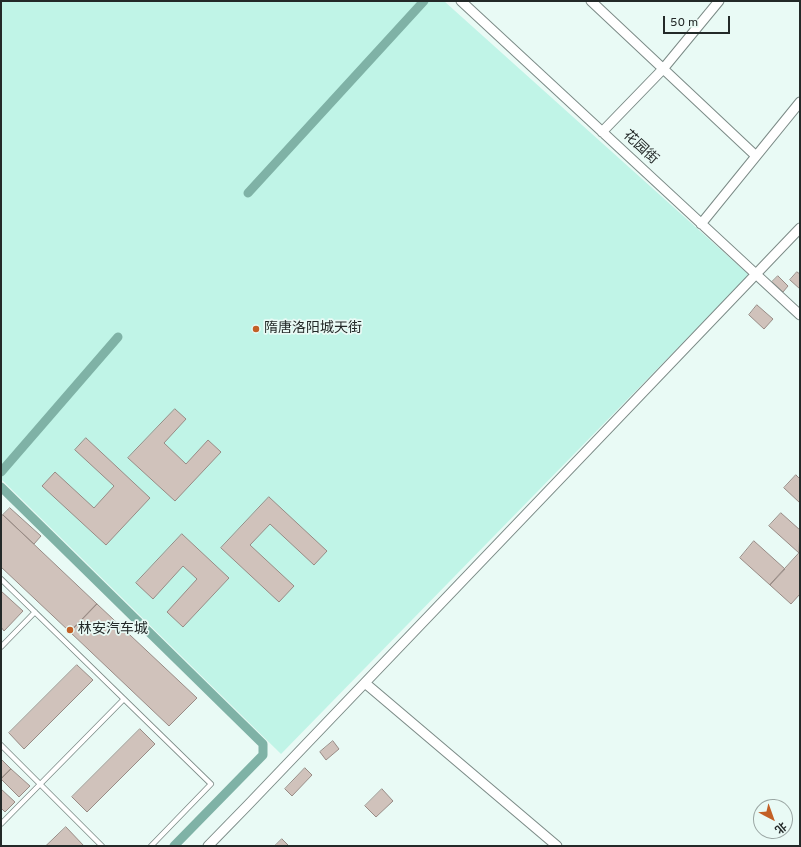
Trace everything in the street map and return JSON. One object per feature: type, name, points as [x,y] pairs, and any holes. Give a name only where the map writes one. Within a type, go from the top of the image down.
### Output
[{"type":"street","name":"花园街","points":[[461,1],[800,315]]},
{"type":"street","points":[[591,1],[756,156]]},
{"type":"street","points":[[602,132],[663,69],[719,1]]},
{"type":"street","points":[[701,224],[800,102]]},
{"type":"street","points":[[208,846],[800,228]]},
{"type":"street","points":[[365,683],[558,846]]},
{"type":"lane","points":[[1,579],[211,784],[151,846]]},
{"type":"lane","points":[[1,647],[35,612]]},
{"type":"lane","points":[[1,824],[124,699]]},
{"type":"lane","points":[[1,745],[102,846]]},
{"type":"green space","points":[[1,1],[444,1],[749,275],[281,754],[1,479]]},
{"type":"building","points":[[797,272],[800,274],[800,289],[790,280]]},
{"type":"building","points":[[778,276],[788,286],[783,292],[772,282]]},
{"type":"building","points":[[757,305],[773,319],[764,329],[749,315]]},
{"type":"building","points":[[175,409],[186,419],[164,443],[186,464],[208,440],[221,452],[175,501],[128,458]]},
{"type":"building","points":[[86,438],[150,498],[106,545],[42,486],[55,472],[94,508],[114,486],[75,450]]},
{"type":"building","points":[[796,475],[800,479],[800,503],[784,488]]},
{"type":"building","points":[[269,497],[327,551],[314,565],[270,524],[250,545],[294,586],[279,602],[221,548]]},
{"type":"building","points":[[10,508],[41,536],[34,544],[3,515]]},
{"type":"building","points":[[781,513],[800,530],[799,553],[769,526]]},
{"type":"building","points":[[3,515],[97,604],[70,632],[1,567],[1,517]]},
{"type":"building","points":[[182,534],[229,578],[183,627],[167,612],[197,579],[183,566],[153,599],[136,583]]},
{"type":"building","points":[[754,541],[785,569],[770,585],[740,558]]},
{"type":"building","points":[[800,552],[800,594],[791,604],[770,585]]},
{"type":"building","points":[[1,591],[23,611],[4,631],[1,627]]},
{"type":"building","points":[[97,604],[197,698],[169,726],[70,632]]},
{"type":"building","points":[[77,665],[93,680],[24,749],[9,733]]},
{"type":"building","points":[[140,729],[155,744],[87,812],[72,797]]},
{"type":"building","points":[[333,741],[339,749],[326,760],[320,752]]},
{"type":"building","points":[[1,759],[11,769],[1,779]]},
{"type":"building","points":[[305,768],[312,775],[292,796],[285,789]]},
{"type":"building","points":[[11,769],[30,786],[19,797],[1,779]]},
{"type":"building","points":[[1,789],[15,802],[5,812],[1,808]]},
{"type":"building","points":[[382,789],[393,801],[376,817],[365,806]]},
{"type":"building","points":[[66,827],[84,846],[46,846]]},
{"type":"building","points":[[282,839],[289,846],[276,845]]},
{"type":"waterway","points":[[248,193],[424,1]]},
{"type":"waterway","points":[[1,472],[118,337]]},
{"type":"waterway","points":[[1,487],[263,744],[263,755],[174,846]]},
{"type":"place","name":"隋唐洛阳城天街","points":[[256,329]]},
{"type":"place","name":"林安汽车城","points":[[70,630]]}]
